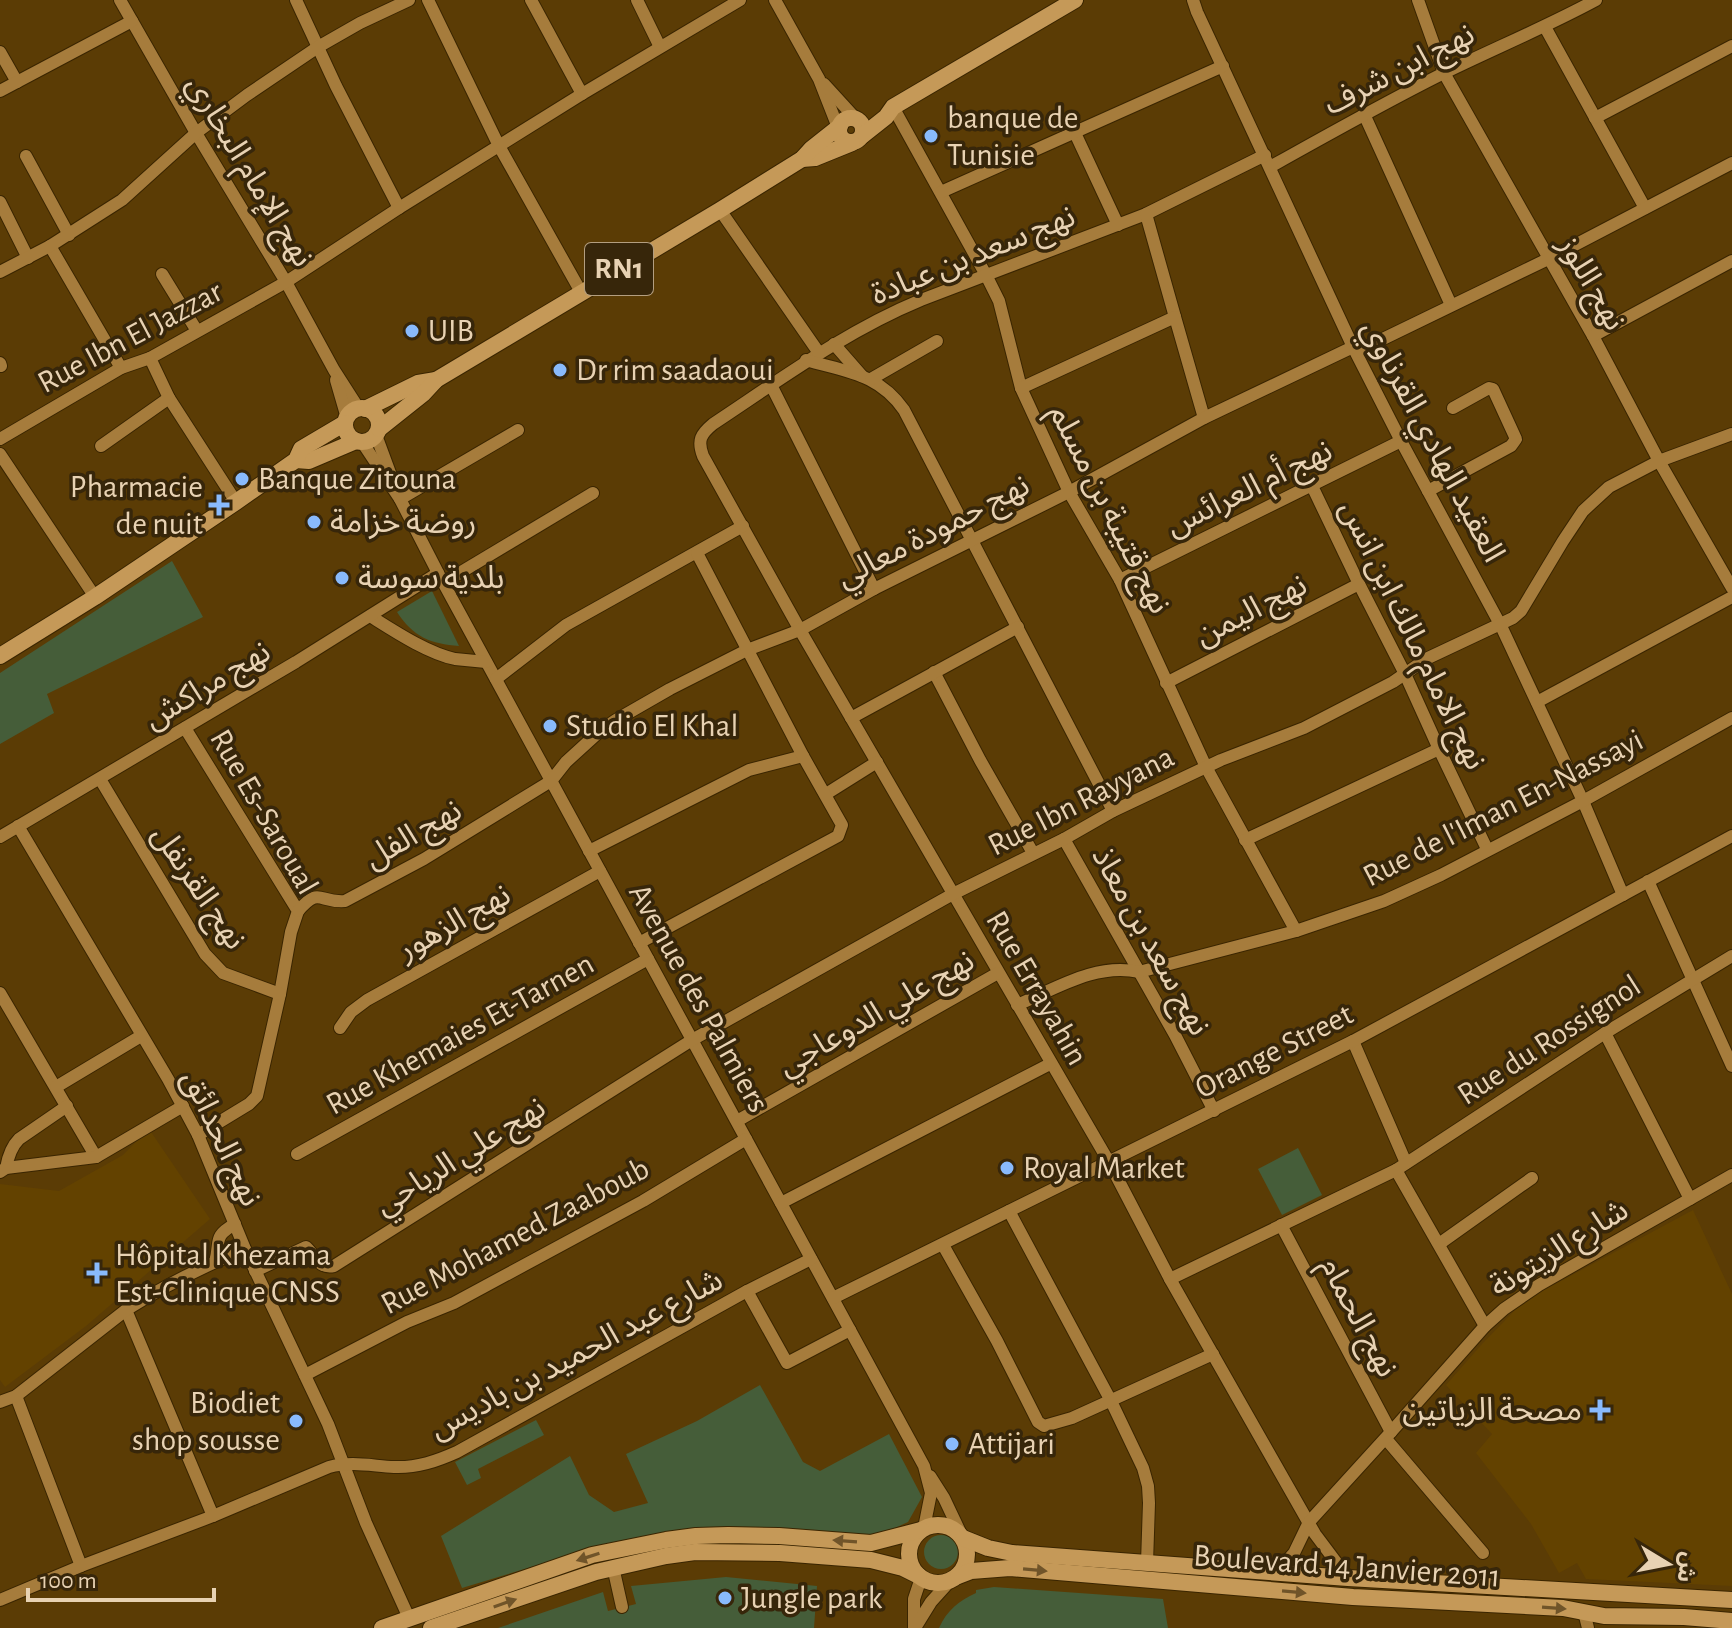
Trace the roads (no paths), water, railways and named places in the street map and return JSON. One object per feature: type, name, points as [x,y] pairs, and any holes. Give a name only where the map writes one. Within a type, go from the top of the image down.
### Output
[{"type":"main road","name":"RN1","points":[[802,159],[815,158],[857,140],[886,117],[893,107],[1075,0]]},
{"type":"main road","name":"RN1","points":[[296,460],[309,461],[368,437],[436,380],[802,159],[839,128],[844,120],[893,107]]},
{"type":"main road","points":[[839,128],[844,141],[857,140],[863,129],[856,119]]},
{"type":"main road","name":"RN1","points":[[0,656],[95,597],[236,502],[296,460],[301,449],[354,415],[418,383],[436,380]]},
{"type":"main road","points":[[375,414],[378,419],[368,437],[348,434],[354,415],[375,414]]},
{"type":"main road","points":[[382,1628],[592,1555],[696,1536],[871,1543],[933,1525],[943,1525],[953,1528],[962,1536],[968,1551],[964,1569],[954,1579],[940,1584],[903,1568],[871,1560],[726,1551],[666,1556],[613,1567],[431,1628]]},
{"type":"main road","points":[[920,1577],[910,1560],[909,1551],[923,1529]]},
{"type":"main road","name":"Boulevard 14 Janvier 2011","points":[[962,1536],[988,1548],[1012,1553],[1348,1578],[1732,1600]]},
{"type":"main road","name":"Boulevard 14 Janvier 2011","points":[[954,1579],[971,1571],[1010,1568],[1353,1597],[1563,1608],[1586,1620],[1604,1616],[1732,1621]]},
{"type":"street","name":"نهج الإمام البخاري","points":[[120,0],[286,282],[334,370],[354,415]]},
{"type":"street","points":[[296,0],[399,208]]},
{"type":"street","points":[[0,272],[69,235],[122,200],[196,133],[318,47],[409,0]]},
{"type":"street","points":[[428,0],[499,146],[581,292]]},
{"type":"street","points":[[531,0],[582,94]]},
{"type":"street","points":[[637,0],[660,47]]},
{"type":"street","name":"Rue Ibn El Jazzar","points":[[0,439],[121,368],[150,358],[286,282],[582,94],[740,0]]},
{"type":"street","points":[[775,0],[819,79],[839,128]]},
{"type":"street","name":"نهج اللوز","points":[[1418,0],[1444,73],[1732,588]]},
{"type":"street","name":"نهج ابن شرف","points":[[1267,161],[1596,0]]},
{"type":"street","name":"العقيد الهادي القرناوي","points":[[1193,4],[1355,350],[1501,626],[1623,895]]},
{"type":"street","points":[[0,91],[132,21]]},
{"type":"street","points":[[1545,27],[1645,208]]},
{"type":"street","points":[[1595,118],[1732,46]]},
{"type":"street","points":[[0,52],[17,82]]},
{"type":"street","points":[[941,192],[1223,66]]},
{"type":"street","points":[[819,79],[856,119]]},
{"type":"street","name":"نهج قتيبة بن مسلم","points":[[893,107],[999,301],[1021,388],[1069,492],[1120,580],[1206,767],[1296,931]]},
{"type":"street","points":[[1364,114],[1451,305]]},
{"type":"street","points":[[1075,133],[1118,225]]},
{"type":"street","points":[[26,156],[69,235]]},
{"type":"street","name":"نهج سعد بن عبادة","points":[[713,424],[806,360],[907,306],[1146,214],[1267,161]]},
{"type":"street","name":"نهج حمودة معالي","points":[[551,781],[566,762],[600,731],[670,689],[747,650],[800,630],[874,589],[1069,492],[1204,418],[1548,259],[1732,163]]},
{"type":"street","points":[[0,202],[28,258]]},
{"type":"street","points":[[720,210],[819,353]]},
{"type":"street","points":[[1146,214],[1204,418]]},
{"type":"street","points":[[50,246],[121,368]]},
{"type":"street","points":[[1593,336],[1732,261]]},
{"type":"street","points":[[162,274],[197,331]]},
{"type":"street","points":[[1021,388],[1175,317]]},
{"type":"street","points":[[806,360],[866,377],[937,341]]},
{"type":"street","points":[[834,344],[866,377],[889,391],[904,410],[1113,811]]},
{"type":"street","points":[[150,358],[169,398],[236,502]]},
{"type":"street","points":[[771,385],[874,589]]},
{"type":"street","points":[[1428,491],[1511,446],[1516,439],[1493,389],[1489,388],[1453,408]]},
{"type":"street","points":[[101,446],[169,398]]},
{"type":"street","name":"Rue Errayahin","points":[[713,424],[701,435],[703,456],[800,630],[1109,1162],[1170,1279],[1323,1547],[1348,1578]]},
{"type":"street","points":[[400,499],[518,430]]},
{"type":"street","points":[[1501,626],[1521,611],[1583,511],[1609,487],[1659,461],[1732,434]]},
{"type":"street","name":"Avenue des Palmiers","points":[[368,437],[440,578],[924,1466],[931,1493],[923,1529]]},
{"type":"street","name":"نهج أم العرائس","points":[[1120,580],[1401,441]]},
{"type":"street","points":[[0,454],[95,597]]},
{"type":"street","name":"نهج الامام مالك ابن انس","points":[[1312,486],[1487,849]]},
{"type":"street","name":"نهج مراكش","points":[[0,837],[370,616],[593,493]]},
{"type":"street","points":[[496,679],[566,625],[743,526]]},
{"type":"street","points":[[639,943],[838,836],[842,825],[697,553]]},
{"type":"street","name":"نهج اليمن","points":[[1166,683],[1359,584]]},
{"type":"street","points":[[1537,702],[1732,597]]},
{"type":"street","points":[[370,616],[435,652],[452,658],[486,662]]},
{"type":"street","name":"Rue Ibn Rayyana","points":[[692,1040],[953,894],[1113,811],[1206,767],[1304,728],[1393,682],[1428,658],[1501,626]]},
{"type":"street","points":[[851,718],[1018,627]]},
{"type":"street","points":[[934,672],[1033,853]]},
{"type":"street","name":"Rue de l'Iman En-Nassayi","points":[[1017,1005],[1101,971],[1123,968],[1139,972],[1296,931],[1384,901],[1583,801],[1732,718]]},
{"type":"street","name":"Rue Es-Saroual","points":[[185,728],[296,916],[257,1096],[198,1135]]},
{"type":"street","points":[[1245,840],[1439,749]]},
{"type":"street","points":[[589,851],[749,770],[803,756]]},
{"type":"street","points":[[826,794],[877,762]]},
{"type":"street","name":"نهج القرنفل","points":[[100,779],[205,954],[223,973],[280,994]]},
{"type":"street","name":"نهج الفل","points":[[296,916],[309,898],[315,896],[337,902],[361,894],[551,781]]},
{"type":"street","name":"نهج الحدائق","points":[[18,826],[198,1135],[245,1249],[328,1424],[366,1523],[409,1618]]},
{"type":"street","name":"Orange Street","points":[[833,1298],[1353,1041],[1732,836]]},
{"type":"street","name":"نهج سعد بن معاذ","points":[[1064,839],[1214,1111]]},
{"type":"street","name":"نهج الزهور","points":[[340,1028],[351,1012],[367,1000],[600,871]]},
{"type":"street","points":[[1648,881],[1732,1066]]},
{"type":"street","name":"Rue du Rossignol","points":[[1170,1279],[1401,1167],[1605,1033],[1732,956]]},
{"type":"street","name":"Rue Khemaies Et-Tarnen","points":[[297,1154],[648,959]]},
{"type":"street","name":"نهج علي الدوعاجي","points":[[737,1121],[998,973]]},
{"type":"street","points":[[0,993],[96,1157]]},
{"type":"street","points":[[1605,1033],[1690,1199]]},
{"type":"street","points":[[56,1087],[141,1036]]},
{"type":"street","name":"نهج علي الرياحي","points":[[255,1271],[306,1247],[320,1264],[334,1266],[692,1040]]},
{"type":"street","points":[[1353,1041],[1401,1167],[1485,1326]]},
{"type":"street","points":[[781,1203],[1050,1064]]},
{"type":"street","points":[[67,1106],[13,1144],[3,1170],[96,1157],[183,1106]]},
{"type":"street","name":"Rue Mohamed Zaaboub","points":[[305,1375],[407,1322],[468,1296],[643,1201],[746,1139]]},
{"type":"street","name":"شارع الزيتونة","points":[[1278,1571],[1294,1553],[1309,1522],[1485,1326],[1504,1309],[1539,1285],[1732,1175]]},
{"type":"street","points":[[1439,1244],[1532,1178]]},
{"type":"street","points":[[1009,1211],[1136,1450],[1148,1486],[1147,1563]]},
{"type":"street","points":[[215,1262],[218,1238],[235,1224]]},
{"type":"street","name":"نهج الحمام","points":[[1281,1225],[1389,1436],[1483,1553]]},
{"type":"street","points":[[943,1245],[1040,1425],[1060,1423],[1213,1354]]},
{"type":"street","points":[[0,1402],[16,1396],[126,1310],[155,1292],[245,1249]]},
{"type":"street","name":"شارع عبد الحميد بن باديس","points":[[0,1600],[213,1516],[318,1470],[342,1463],[396,1467],[424,1465],[440,1459],[811,1259]]},
{"type":"street","points":[[747,1291],[787,1363],[850,1330]]},
{"type":"street","points":[[126,1310],[213,1516]]},
{"type":"street","points":[[16,1396],[81,1566]]},
{"type":"street","points":[[924,1466],[962,1536]]},
{"type":"street","points":[[613,1567],[622,1607]]},
{"type":"street","points":[[914,1628],[914,1599],[920,1577]]},
{"type":"street","points":[[914,1628],[931,1602],[954,1579]]},
{"type":"place","name":"banque de Tunisie","points":[[931,136]]},
{"type":"place","name":"UIB","points":[[412,331]]},
{"type":"place","name":"Dr rim saadaoui","points":[[560,370]]},
{"type":"place","name":"Banque Zitouna","points":[[242,479]]},
{"type":"place","name":"Pharmacie de nuit","points":[[219,505]]},
{"type":"place","name":"روضة خزامة","points":[[314,522]]},
{"type":"place","name":"بلدية سوسة","points":[[342,578]]},
{"type":"place","name":"Studio El Khal","points":[[550,726]]},
{"type":"place","name":"Royal Market","points":[[1007,1168]]},
{"type":"place","name":"Hôpital Khezama Est-Clinique CNSS","points":[[97,1273]]},
{"type":"place","name":"مصحة الزياتين","points":[[1600,1410]]},
{"type":"place","name":"Biodiet shop sousse","points":[[296,1421]]},
{"type":"place","name":"Attijari","points":[[952,1444]]},
{"type":"place","name":"Jungle park","points":[[725,1598]]}]
